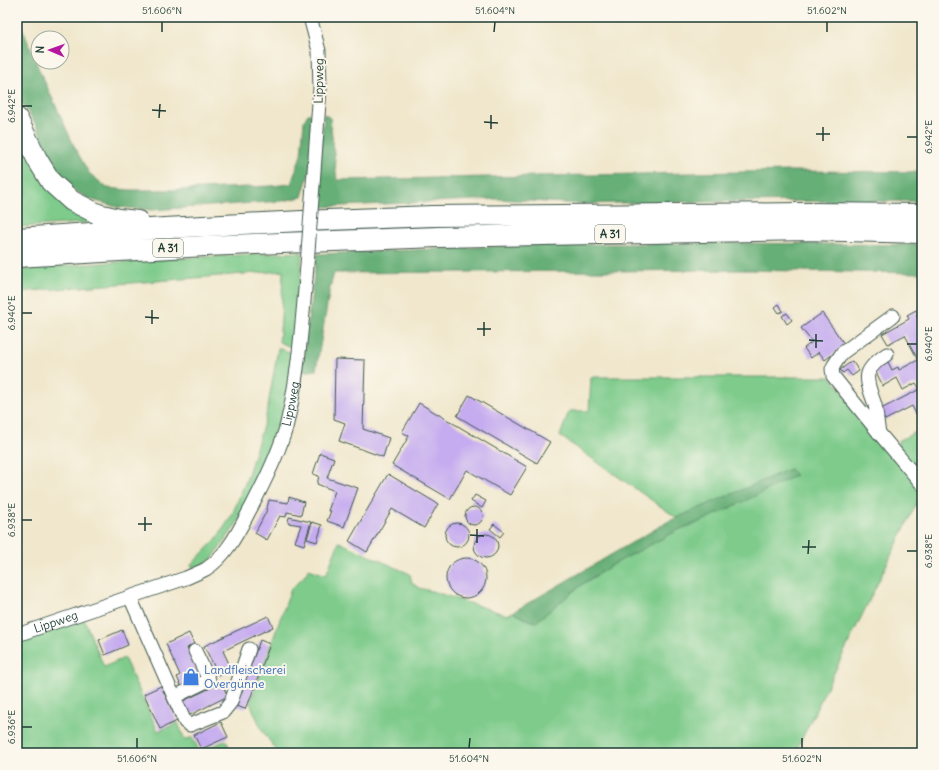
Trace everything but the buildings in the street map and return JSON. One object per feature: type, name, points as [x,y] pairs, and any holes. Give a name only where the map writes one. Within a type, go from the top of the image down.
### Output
[{"type":"highway","points":[[17,118],[37,159],[51,182],[72,201],[98,214],[119,219],[149,222],[165,228]]},
{"type":"highway","name":"A 31","points":[[17,238],[165,228],[432,216],[808,213],[922,214]]},
{"type":"highway","name":"A 31","points":[[17,257],[205,246],[438,237],[806,230],[922,233]]},
{"type":"street","name":"Lippweg","points":[[17,635],[186,578],[206,568],[217,560],[226,550],[266,480],[284,433],[299,359],[320,89],[319,51],[310,17]]},
{"type":"street","points":[[894,316],[842,353],[832,369],[833,376],[922,484]]},
{"type":"street","points":[[879,433],[875,406],[866,378],[868,371],[887,354]]},
{"type":"street","points":[[130,597],[185,722],[190,725],[223,712],[231,702],[249,649]]},
{"type":"street","points":[[174,697],[209,680],[196,651]]},
{"type":"green space","points":[[18,17],[30,47],[30,70],[39,70],[76,150],[89,173],[107,188],[130,190],[179,190],[291,184],[301,155],[304,121],[308,114],[311,114],[315,118],[310,170],[302,197],[282,201],[152,210],[117,207],[89,199],[69,187],[53,160],[36,125],[25,107],[17,98]]},
{"type":"green space","points":[[324,114],[330,118],[337,180],[793,171],[922,172],[922,201],[665,202],[582,204],[497,199],[319,207],[321,185],[318,184]]},
{"type":"green space","points":[[17,129],[97,222],[17,227]]},
{"type":"green space","points":[[729,243],[922,245],[922,273],[738,270],[334,273],[316,370],[301,372],[317,254],[531,245]]},
{"type":"green space","points":[[302,252],[295,349],[279,342],[283,271],[17,292],[17,270],[124,262]]},
{"type":"green space","points":[[278,348],[293,353],[295,357],[278,440],[245,512],[212,559],[194,570],[191,565],[217,538],[232,515],[247,478],[266,416]]},
{"type":"green space","points":[[591,377],[831,377],[922,489],[922,492],[795,753],[278,753],[262,730],[250,703],[291,589],[309,569],[326,575],[339,542],[410,574],[412,583],[419,588],[507,615],[513,612],[528,620],[612,565],[680,529],[702,521],[719,512],[790,469],[677,518],[560,436],[569,411],[589,411]]},
{"type":"green space","points":[[922,429],[922,478],[898,450],[898,441]]},
{"type":"green space","points":[[790,469],[796,475],[702,521],[680,529],[612,565],[585,582],[536,622],[528,620],[513,612],[669,521]]},
{"type":"green space","points":[[84,619],[104,667],[124,658],[158,731],[178,723],[185,740],[192,737],[200,752],[226,740],[232,753],[17,753],[19,720],[17,715],[17,644]]},
{"type":"place","name":"Landfleischerei Overgünne","points":[[191,677]]}]
